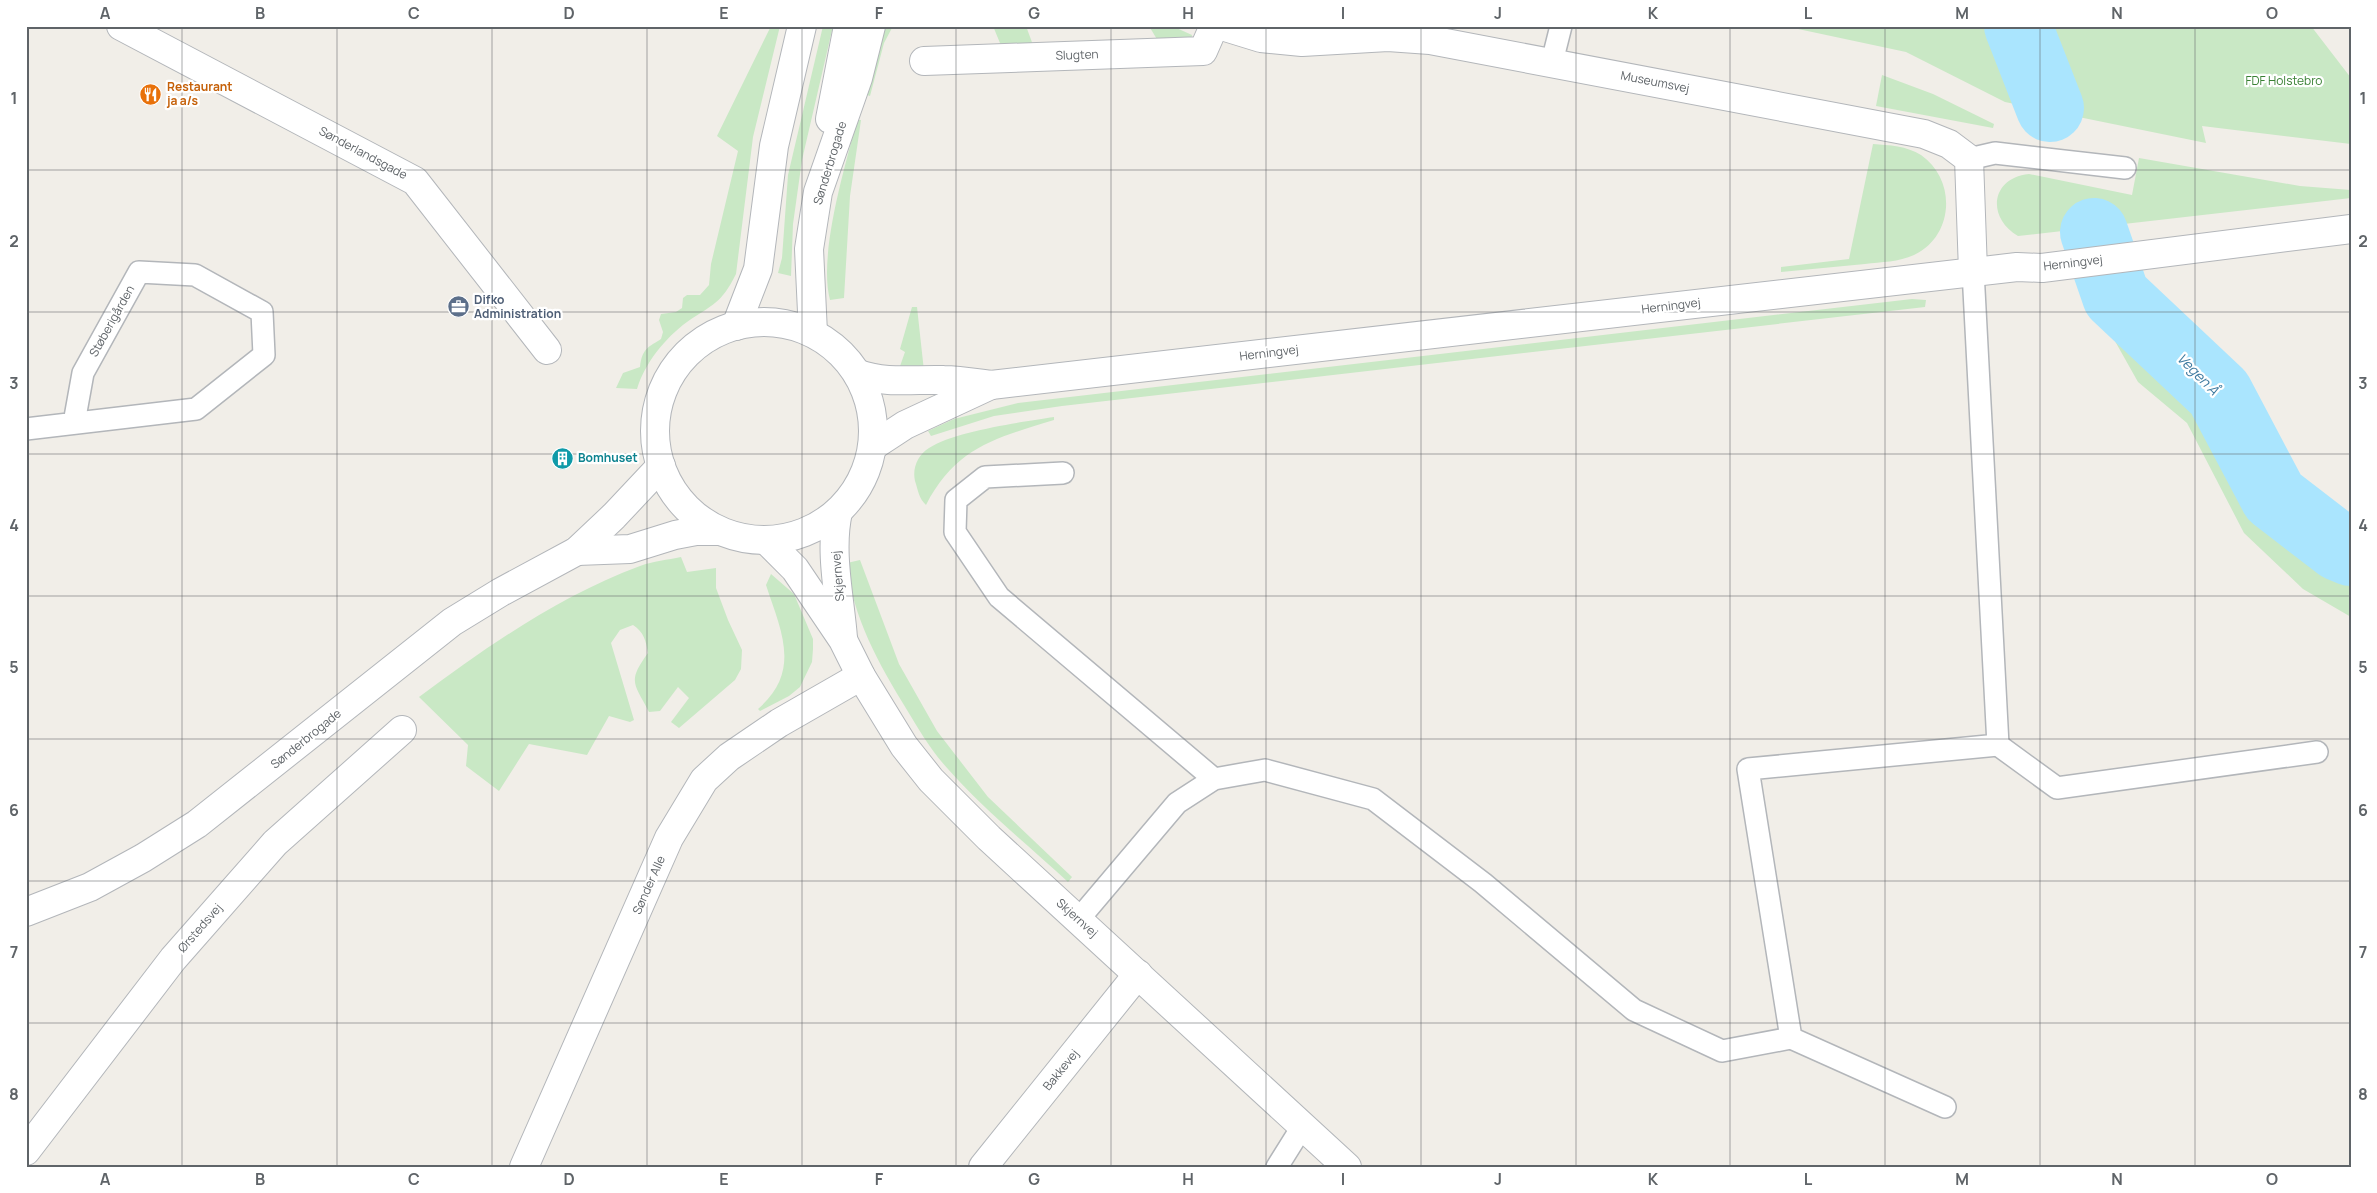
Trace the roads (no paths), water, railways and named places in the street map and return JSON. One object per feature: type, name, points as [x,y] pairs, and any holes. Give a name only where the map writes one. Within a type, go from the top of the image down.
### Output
[{"type":"street","name":"Sønderlandsgade","points":[[121,26],[415,181],[547,350]]},
{"type":"street","points":[[736,326],[758,269],[774,146],[802,26]]},
{"type":"street","points":[[818,192],[838,71],[848,26]]},
{"type":"street","name":"Sønderbrogade","points":[[813,333],[809,249],[818,192],[858,78],[871,26]]},
{"type":"street","name":"Slugten","points":[[924,60],[1203,51],[1214,26]]},
{"type":"street","name":"Museumsvej","points":[[1222,26],[1261,38],[1302,42],[1388,37],[1430,40],[1924,134],[1949,144],[1969,159]]},
{"type":"street","points":[[1969,159],[1972,272]]},
{"type":"street","name":"Herningvej","points":[[864,379],[892,381],[946,380],[991,385],[1972,272],[2017,267],[2042,268],[2351,229]]},
{"type":"street","points":[[755,322],[794,326],[813,333],[838,350],[864,379],[872,415],[870,457],[850,499],[832,525],[795,536],[767,541],[742,538],[704,527],[676,496],[660,466],[655,428],[662,391],[684,357],[699,343],[716,333],[755,322]]},
{"type":"street","name":"Herningvej","points":[[870,457],[905,425],[991,385]]},
{"type":"street","name":"Sønderbrogade","points":[[26,912],[90,887],[143,858],[197,824],[452,622],[577,551],[614,516],[660,466]]},
{"type":"street","name":"Skjernvej","points":[[832,525],[843,640]]},
{"type":"street","name":"Sønderbrogade","points":[[577,551],[630,549],[704,527]]},
{"type":"street","name":"Skjernvej","points":[[767,541],[795,569],[843,640],[861,676],[904,746],[955,806],[1347,1167]]},
{"type":"street","name":"Sønder Alle","points":[[524,1167],[669,838],[704,780],[729,757],[779,723],[861,676]]},
{"type":"street","name":"Ørstedsvej","points":[[26,1152],[173,959],[275,843],[402,730]]},
{"type":"street","name":"Bakkevej","points":[[983,1167],[1138,974]]},
{"type":"lane","points":[[1552,62],[1561,26]]},
{"type":"lane","points":[[1969,159],[1995,153],[2125,168]]},
{"type":"lane","name":"Støberigården","points":[[26,429],[196,409],[264,355],[262,312],[195,275],[139,272],[83,373],[74,423]]},
{"type":"lane","points":[[1972,272],[1998,745]]},
{"type":"lane","points":[[1063,472],[985,477],[956,500],[955,532],[999,598],[1214,779]]},
{"type":"lane","points":[[1791,1038],[1748,769],[1998,745],[2057,788],[2317,752]]},
{"type":"lane","points":[[1078,920],[1177,803],[1214,779],[1265,770],[1373,799],[1483,882],[1634,1010],[1722,1051],[1791,1038],[1945,1107]]},
{"type":"lane","points":[[1276,1167],[1302,1127]]},
{"type":"waterway","name":"Vegen Å","points":[[2018,26],[2050,108]]},
{"type":"waterway","name":"Vegen Å","points":[[2094,232],[2116,296],[2219,393],[2274,497],[2339,547],[2351,552]]},
{"type":"place","name":"Restaurant ja a/s","points":[[151,94]]},
{"type":"place","name":"Difko Administration","points":[[458,307]]},
{"type":"place","name":"Bomhuset","points":[[562,458]]},
{"type":"park label","name":"FDF Holstebro","points":[[2284,81]]}]
